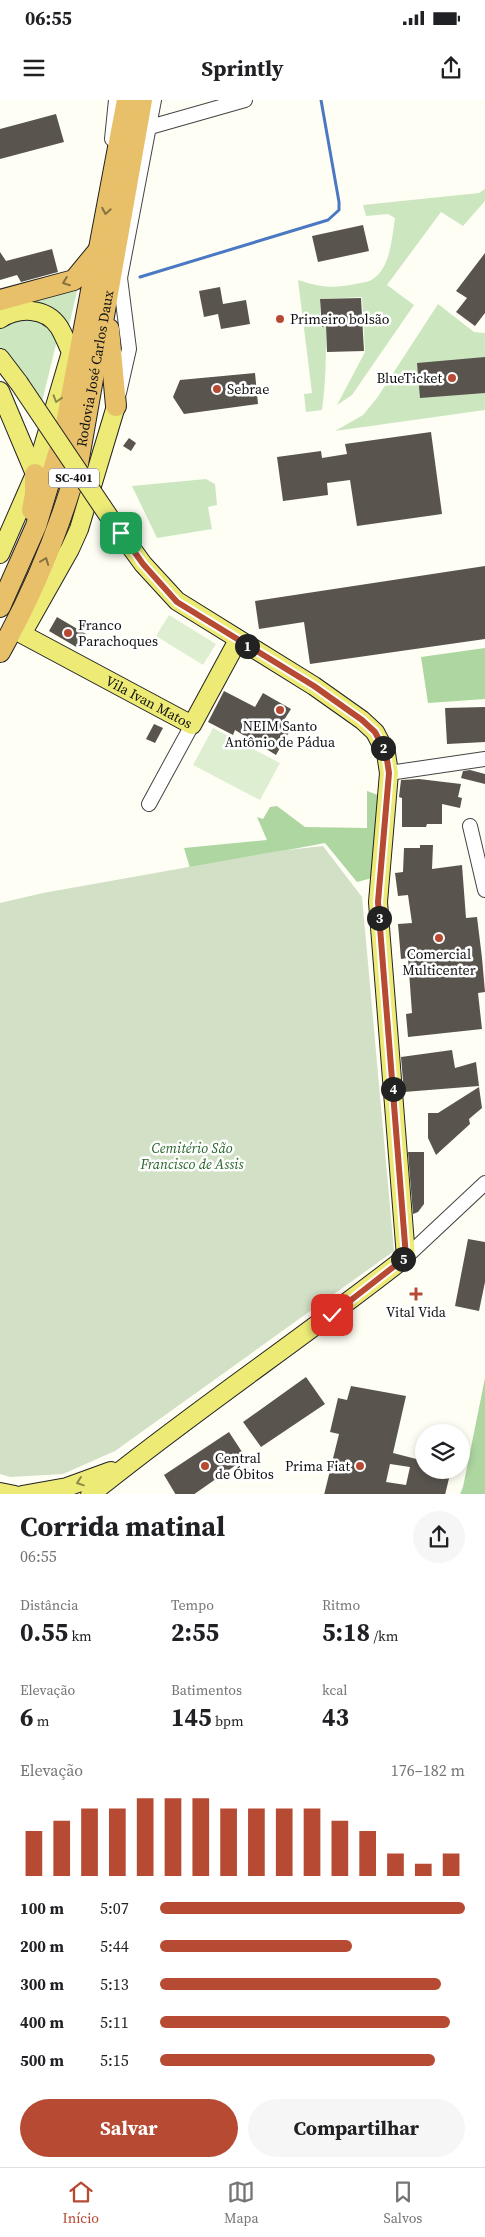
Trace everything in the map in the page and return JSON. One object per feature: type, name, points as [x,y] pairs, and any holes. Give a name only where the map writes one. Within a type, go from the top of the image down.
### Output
[{"type":"highway","name":"Rodovia José Carlos Daux","points":[[0,607],[36,526],[64,434],[127,100]]},
{"type":"highway","name":"Rodovia José Carlos Daux","points":[[0,652],[32,593],[70,492],[84,436],[107,292],[142,100]]},
{"type":"highway","points":[[0,300],[74,280],[99,249]]},
{"type":"highway","points":[[107,292],[116,406]]},
{"type":"highway","points":[[71,352],[84,329]]},
{"type":"highway","points":[[20,563],[35,494],[34,474]]},
{"type":"highway","points":[[0,662],[22,634]]},
{"type":"main road","points":[[0,319],[10,312],[23,310],[46,315],[60,328],[71,352],[34,474],[0,554]]},
{"type":"main road","points":[[0,358],[143,564],[177,602],[314,686],[362,720],[375,732],[386,753],[389,773],[378,902],[406,1257],[308,1332],[126,1465],[90,1494]]},
{"type":"main road","points":[[0,391],[34,474]]},
{"type":"main road","points":[[22,634],[70,549],[79,529],[116,406]]},
{"type":"main road","name":"Vila Ivan Matos","points":[[22,634],[192,725],[238,640]]},
{"type":"main road","points":[[22,1494],[67,1487],[126,1465]]},
{"type":"main road","points":[[114,1494],[113,1486],[126,1465]]},
{"type":"main road","points":[[0,1492],[15,1494]]},
{"type":"street","points":[[112,174],[111,141],[116,100]]},
{"type":"street","points":[[116,406],[129,349],[120,278],[154,100]]},
{"type":"street","points":[[150,127],[245,100]]},
{"type":"street","points":[[149,804],[192,725]]},
{"type":"street","points":[[389,773],[485,760]]},
{"type":"street","points":[[470,826],[485,890]]},
{"type":"street","points":[[406,1257],[485,1183]]},
{"type":"green space","points":[[485,189],[485,201],[463,226],[441,212],[387,285],[414,305],[352,395],[337,405],[365,352],[362,297],[320,299],[321,327],[326,327],[326,368],[322,410],[306,412],[304,394],[312,393],[298,280],[320,286],[333,287],[362,283],[373,279],[379,274],[390,251],[395,218],[388,214],[366,216],[363,205],[479,193]]},
{"type":"green space","points":[[78,287],[68,330],[0,308]]},
{"type":"green space","points":[[438,304],[474,332],[485,333],[485,410],[335,431],[363,415],[377,398]]},
{"type":"green space","points":[[25,317],[47,324],[57,340],[42,402],[0,347],[0,328],[4,323]]},
{"type":"green space","points":[[206,479],[215,484],[217,505],[208,507],[212,529],[157,538],[132,486]]},
{"type":"green space","points":[[169,615],[216,644],[203,665],[156,636]]},
{"type":"green space","points":[[485,648],[485,699],[428,703],[421,657]]},
{"type":"green space","points":[[213,728],[280,763],[260,800],[193,765]]},
{"type":"green space","points":[[367,791],[378,795],[372,878],[357,882],[325,843],[190,868],[184,848],[267,840],[257,817],[263,819],[270,807],[277,806],[305,827],[367,828]]},
{"type":"green space","name":"Cemitério São Francisco de Assis","points":[[323,846],[362,897],[394,1251],[115,1451],[63,1474],[10,1477],[0,1474],[0,903],[43,893],[278,851]]},
{"type":"green space","points":[[485,1378],[485,1494],[460,1494],[465,1479],[470,1479],[470,1452]]},
{"type":"building","points":[[56,114],[64,142],[0,159],[0,129]]},
{"type":"building","points":[[363,225],[369,251],[318,262],[312,236]]},
{"type":"building","points":[[52,249],[58,272],[21,282],[17,275],[0,280],[0,252],[6,261]]},
{"type":"building","points":[[485,253],[485,313],[475,326],[456,312],[467,298],[456,291]]},
{"type":"building","points":[[220,287],[223,304],[246,300],[250,324],[221,329],[218,314],[204,317],[199,291]]},
{"type":"building","points":[[361,298],[364,351],[327,352],[326,326],[322,327],[320,299]]},
{"type":"building","name":"BlueTicket","points":[[485,357],[485,393],[420,398],[417,363]]},
{"type":"building","name":"Sebrae","points":[[255,373],[258,404],[184,414],[173,397],[180,380]]},
{"type":"building","points":[[431,432],[442,514],[357,526],[350,480],[327,483],[328,495],[283,501],[277,457],[321,451],[322,458],[347,454],[345,444]]},
{"type":"building","points":[[129,438],[136,443],[131,451],[123,446]]},
{"type":"building","points":[[485,566],[485,639],[310,664],[304,622],[259,629],[255,601]]},
{"type":"building","name":"Franco Parachoques","points":[[57,617],[86,634],[78,648],[49,631]]},
{"type":"building","points":[[224,691],[255,707],[263,693],[291,709],[284,720],[293,725],[276,755],[235,730],[233,735],[208,722]]},
{"type":"building","points":[[485,707],[485,742],[447,744],[445,708]]},
{"type":"building","points":[[154,724],[163,728],[155,743],[146,739]]},
{"type":"building","points":[[470,770],[485,774],[485,784],[461,778],[463,771]]},
{"type":"building","points":[[419,779],[461,784],[458,797],[462,798],[460,808],[442,804],[442,824],[427,824],[426,827],[402,827],[402,798],[399,797],[401,780]]},
{"type":"building","points":[[420,845],[433,845],[432,869],[462,865],[466,918],[477,917],[482,958],[485,992],[478,993],[482,1029],[408,1037],[406,1014],[412,1013],[408,958],[401,959],[398,924],[412,923],[408,895],[398,896],[395,873],[403,872],[404,848],[420,848]]},
{"type":"building","points":[[452,1050],[455,1068],[476,1062],[479,1086],[404,1092],[401,1057]]},
{"type":"building","points":[[479,1087],[482,1108],[469,1119],[470,1124],[436,1155],[428,1138],[428,1113],[438,1113]]},
{"type":"building","points":[[408,1152],[424,1152],[424,1204],[418,1212],[413,1214]]},
{"type":"building","points":[[468,1239],[485,1242],[485,1282],[479,1311],[455,1306]]},
{"type":"building","points":[[306,1377],[325,1404],[261,1447],[243,1422]]},
{"type":"building","name":"Prima Fiat","points":[[351,1386],[406,1396],[393,1453],[415,1459],[415,1479],[449,1479],[445,1494],[324,1494],[339,1434],[330,1432],[338,1398],[347,1400]],"holes":[[[390,1464],[410,1467],[406,1485],[386,1482]]]},
{"type":"building","name":"Central de Óbitos","points":[[229,1432],[246,1458],[194,1494],[175,1494],[164,1475]]},
{"type":"waterway","points":[[140,277],[328,220],[339,210],[321,100]]},
{"type":"place","name":"Primeiro bolsão","points":[[280,319]]},
{"type":"place","name":"BlueTicket","points":[[452,378]]},
{"type":"place","name":"Sebrae","points":[[217,389]]},
{"type":"place","name":"Franco Parachoques","points":[[68,633]]},
{"type":"place","name":"NEIM Santo Antônio de Pádua","points":[[280,710]]},
{"type":"place","name":"Comercial Multicenter","points":[[439,938]]},
{"type":"place","name":"Vital Vida","points":[[416,1294]]},
{"type":"place","name":"Central de Óbitos","points":[[205,1466]]},
{"type":"place","name":"Prima Fiat","points":[[360,1466]]},
{"type":"route","points":[[121,533],[143,564],[177,602],[344,706],[375,732],[386,753],[389,773],[378,882],[378,902],[406,1257],[332,1315]]}]
